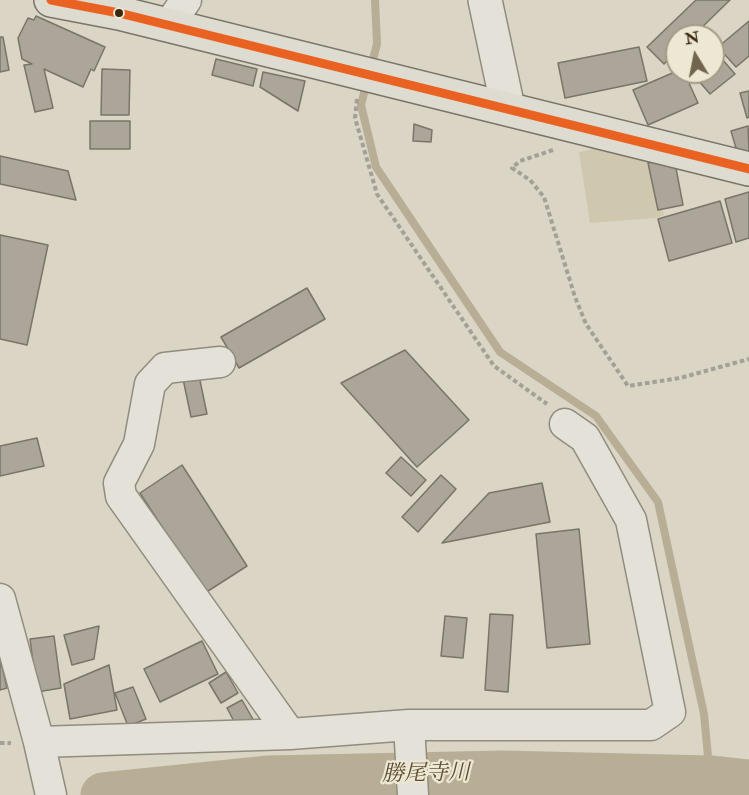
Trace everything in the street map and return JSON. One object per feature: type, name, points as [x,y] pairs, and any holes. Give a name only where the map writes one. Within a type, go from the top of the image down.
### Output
[{"type":"main road","points":[[51,0],[119,13],[177,13],[371,75],[749,170]]},
{"type":"street","points":[[485,0],[508,108]]},
{"type":"street","points":[[220,362],[165,368],[150,384],[139,444],[119,483],[121,496],[290,734]]},
{"type":"street","points":[[39,742],[290,734],[409,725],[651,725],[670,712],[631,520],[585,438],[565,424]]},
{"type":"street","points":[[0,599],[51,795]]},
{"type":"street","points":[[409,725],[413,795]]},
{"type":"path","points":[[371,75],[355,118],[377,194],[494,366],[546,403],[565,424]]},
{"type":"path","points":[[562,148],[520,161],[512,168],[530,180],[544,197],[575,297],[586,324],[628,386],[680,378],[749,359]]},
{"type":"shaded area","points":[[610,149],[648,159],[664,215],[655,218],[590,223],[579,152]]},
{"type":"building","points":[[696,0],[730,0],[705,24],[671,24]]},
{"type":"building","points":[[36,16],[105,47],[94,71],[91,69],[83,87],[44,69],[53,108],[35,112],[24,65],[32,64],[22,59],[18,38],[28,18],[34,20]]},
{"type":"building","points":[[749,21],[749,56],[736,67],[725,55],[725,41]]},
{"type":"building","points":[[665,30],[664,64],[647,47]]},
{"type":"building","points":[[0,37],[3,37],[9,70],[0,72]]},
{"type":"building","points":[[639,47],[647,81],[565,98],[558,63]]},
{"type":"building","points":[[216,59],[257,69],[253,86],[212,75]]},
{"type":"building","points":[[725,62],[735,74],[725,82]]},
{"type":"building","points":[[102,69],[130,70],[129,115],[101,115]]},
{"type":"building","points":[[263,72],[305,81],[298,111],[260,87]]},
{"type":"building","points":[[665,76],[665,84],[689,84],[698,103],[648,125],[633,90]]},
{"type":"building","points":[[701,84],[722,84],[710,94]]},
{"type":"building","points":[[749,91],[749,117],[747,118],[740,93]]},
{"type":"building","points":[[90,121],[130,121],[130,149],[90,149]]},
{"type":"building","points":[[414,124],[432,130],[431,142],[413,141]]},
{"type":"building","points":[[748,126],[749,152],[738,155],[731,131]]},
{"type":"building","points":[[0,156],[68,171],[76,200],[0,184]]},
{"type":"building","points":[[674,158],[683,205],[658,210],[648,163]]},
{"type":"building","points":[[749,192],[749,238],[736,242],[725,199]]},
{"type":"building","points":[[720,201],[732,243],[669,261],[658,219]]},
{"type":"building","points":[[0,235],[48,245],[27,345],[0,339]]},
{"type":"building","points":[[307,288],[325,319],[239,368],[221,337]]},
{"type":"building","points":[[405,350],[469,420],[417,467],[341,383]]},
{"type":"building","points":[[198,371],[207,414],[191,417],[182,374]]},
{"type":"building","points":[[37,438],[44,466],[0,476],[0,446]]},
{"type":"building","points":[[401,457],[426,480],[411,496],[386,473]]},
{"type":"building","points":[[182,465],[247,566],[205,593],[140,493]]},
{"type":"building","points":[[441,475],[456,489],[418,532],[402,517]]},
{"type":"building","points":[[542,483],[550,522],[442,543],[489,493]]},
{"type":"building","points":[[579,529],[590,644],[547,648],[536,534]]},
{"type":"building","points":[[490,614],[513,615],[508,692],[485,690]]},
{"type":"building","points":[[445,616],[467,618],[463,658],[441,656]]},
{"type":"building","points":[[99,626],[94,659],[72,665],[64,635]]},
{"type":"building","points":[[54,636],[61,688],[37,692],[30,639]]},
{"type":"building","points":[[202,641],[218,674],[160,702],[144,669]]},
{"type":"building","points":[[0,658],[7,688],[0,690]]},
{"type":"building","points":[[109,665],[117,710],[70,719],[64,684]]},
{"type":"building","points":[[226,672],[238,693],[221,703],[209,683]]},
{"type":"building","points":[[133,687],[146,719],[128,726],[115,693]]},
{"type":"building","points":[[242,700],[254,721],[238,729],[227,708]]},
{"type":"waterway","points":[[371,67],[377,44],[375,0]]},
{"type":"waterway","points":[[367,81],[361,105],[376,167],[500,352],[596,416],[658,502],[704,714],[710,778]]},
{"type":"waterway","name":"勝尾寺川","points":[[103,795],[269,778],[503,773],[710,778],[749,782]]},
{"type":"transit line","points":[[51,0],[119,13],[749,169]]}]
